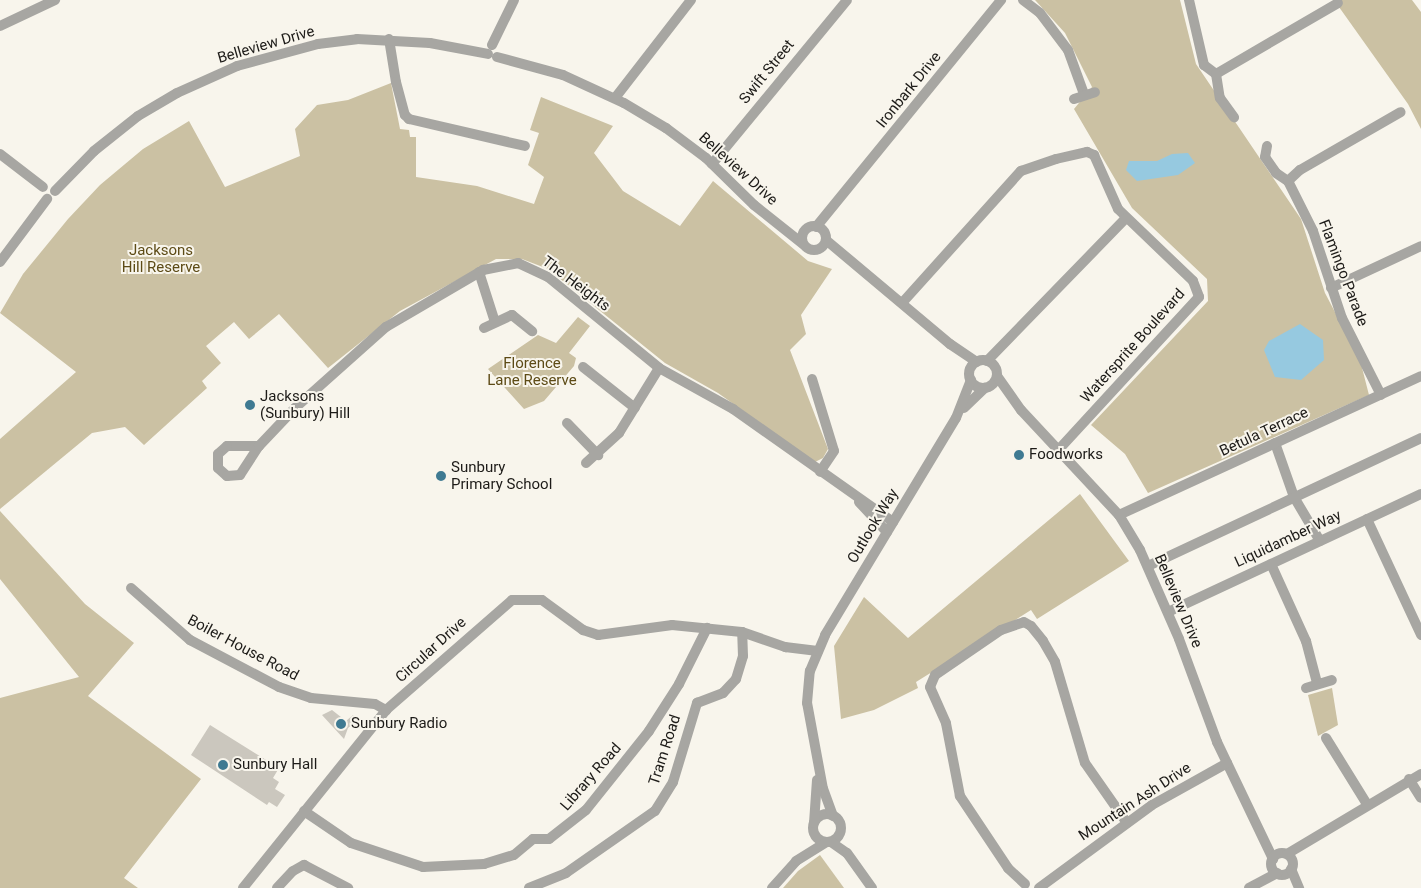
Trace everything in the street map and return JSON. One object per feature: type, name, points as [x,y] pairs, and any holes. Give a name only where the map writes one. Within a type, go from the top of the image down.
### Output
[{"type":"street","points":[[0,26],[54,0]]},
{"type":"street","points":[[494,50],[500,29],[514,0]]},
{"type":"street","points":[[614,98],[691,0]]},
{"type":"street","name":"Swift Street","points":[[712,164],[847,0]]},
{"type":"street","name":"Ironbark Drive","points":[[811,228],[841,200],[1001,0]]},
{"type":"street","points":[[1023,0],[1040,13],[1063,43],[1079,96],[1095,92]]},
{"type":"street","points":[[1189,0],[1204,65],[1216,74],[1220,98],[1234,117]]},
{"type":"street","points":[[1216,74],[1338,3]]},
{"type":"street","points":[[389,39],[398,90],[409,119],[525,146]]},
{"type":"street","name":"Belleview Drive","points":[[0,262],[47,191],[154,106],[220,73],[318,44],[389,39],[470,49],[494,50],[614,98],[666,128],[712,164],[778,225],[803,244],[816,250],[828,251],[848,261]]},
{"type":"street","points":[[1289,185],[1300,170],[1402,112]]},
{"type":"street","name":"Flamingo Parade","points":[[1267,146],[1265,157],[1276,173],[1289,185],[1313,231],[1331,288],[1381,394]]},
{"type":"street","name":"Watersprite Boulevard","points":[[902,303],[1022,172],[1034,164],[1087,152],[1094,155],[1108,190],[1126,218],[1193,281],[1199,297],[1059,449]]},
{"type":"street","points":[[0,154],[47,191]]},
{"type":"street","name":"Ironbark Drive","points":[[826,238],[841,200]]},
{"type":"street","points":[[989,366],[1126,218]]},
{"type":"street","name":"Belleview Drive","points":[[778,225],[811,228],[826,238],[848,261],[902,303],[950,344],[989,366],[1021,410],[1119,515],[1148,566],[1228,763],[1262,831],[1297,888]]},
{"type":"street","points":[[803,244],[811,228]]},
{"type":"street","points":[[816,250],[826,238]]},
{"type":"street","points":[[1331,288],[1421,246]]},
{"type":"street","name":"The Heights","points":[[259,446],[363,345],[425,302],[479,272],[511,263],[538,271],[659,368],[717,399],[855,497],[894,522]]},
{"type":"street","points":[[479,272],[495,322]]},
{"type":"street","points":[[484,328],[515,315],[532,331]]},
{"type":"street","name":"Belleview Drive","points":[[950,344],[970,377],[1021,410]]},
{"type":"street","name":"Outlook Way","points":[[833,816],[817,759],[810,715],[818,651],[956,418],[970,377],[989,366]]},
{"type":"street","name":"Outlook Way","points":[[956,418],[986,388],[989,366]]},
{"type":"street","points":[[583,367],[635,408]]},
{"type":"street","points":[[586,463],[598,455],[635,408],[659,368]]},
{"type":"street","name":"Betula Terrace","points":[[1119,515],[1421,376]]},
{"type":"street","points":[[812,379],[834,451],[820,472]]},
{"type":"street","points":[[567,423],[598,455]]},
{"type":"street","points":[[1148,566],[1421,438]]},
{"type":"street","points":[[1275,443],[1294,497],[1320,540]]},
{"type":"street","name":"Liquidamber Way","points":[[1168,612],[1421,494]]},
{"type":"street","name":"The Heights","points":[[855,497],[887,532]]},
{"type":"street","points":[[1368,519],[1421,635]]},
{"type":"street","points":[[1271,564],[1306,641],[1318,683]]},
{"type":"street","name":"Boiler House Road","points":[[131,588],[190,640],[279,687],[311,698],[375,704],[386,710]]},
{"type":"street","name":"Circular Drive","points":[[243,888],[386,710],[512,600],[542,600],[583,630],[598,635],[662,625],[707,628],[742,632],[785,647],[818,651]]},
{"type":"street","points":[[1027,887],[1008,868],[960,796],[946,723],[930,687],[935,675],[1011,625],[1031,626],[1055,662],[1085,763],[1127,823]]},
{"type":"street","name":"Library Road","points":[[304,811],[351,843],[423,867],[484,864],[514,855],[533,839],[548,839],[586,810],[649,731],[680,684],[707,628]]},
{"type":"street","name":"Tram Road","points":[[529,888],[566,873],[655,811],[673,782],[697,703],[723,693],[736,679],[743,656],[742,632]]},
{"type":"street","points":[[1306,688],[1332,680]]},
{"type":"street","points":[[1326,738],[1367,804]]},
{"type":"street","name":"Outlook Way","points":[[813,823],[817,759]]},
{"type":"street","name":"Mountain Ash Drive","points":[[1027,887],[1061,869],[1179,788],[1228,763]]},
{"type":"street","points":[[1252,886],[1367,804],[1421,774]]},
{"type":"street","points":[[1409,779],[1421,798]]},
{"type":"street","points":[[820,816],[833,816],[870,885],[847,852],[815,836],[813,823],[820,816]]},
{"type":"street","points":[[772,888],[796,861],[829,842],[840,830]]},
{"type":"street","points":[[277,888],[293,871],[304,864],[348,888]]},
{"type":"green space","points":[[1035,0],[1180,0],[1196,64],[1301,219],[1325,293],[1360,360],[1369,395],[1148,493],[1125,454],[1091,425],[1208,301],[1207,279],[1132,208],[1074,109],[1092,87],[1065,33]]},
{"type":"green space","points":[[1334,0],[1412,0],[1421,12],[1421,129],[1408,104]]},
{"type":"green space","name":"Jacksons Hill Reserve","points":[[391,83],[400,129],[409,130],[410,137],[416,137],[416,177],[477,186],[534,204],[544,177],[528,165],[539,133],[530,130],[541,97],[613,126],[594,153],[623,191],[680,226],[713,181],[808,261],[832,269],[801,315],[806,334],[790,350],[828,449],[823,458],[815,462],[718,393],[665,363],[548,269],[522,259],[496,259],[400,311],[328,368],[279,314],[249,339],[234,322],[206,346],[221,363],[202,381],[207,388],[144,445],[125,427],[92,433],[0,509],[0,439],[76,372],[0,313],[23,274],[68,219],[100,185],[143,149],[189,121],[225,187],[300,156],[295,129],[317,105],[348,100]]},
{"type":"green space","name":"Florence Lane Reserve","points":[[578,317],[590,326],[569,353],[576,358],[574,366],[544,401],[524,409],[488,369],[538,335],[556,343]]},
{"type":"green space","points":[[1080,494],[1129,561],[1037,619],[1031,610],[916,682],[918,688],[874,710],[841,719],[834,646],[864,597],[908,638]]},
{"type":"green space","points":[[0,511],[85,604],[134,643],[88,696],[201,779],[124,878],[138,888],[0,888],[0,698],[79,677],[0,579]]},
{"type":"green space","points":[[1332,688],[1338,725],[1318,736],[1308,695]]},
{"type":"green space","points":[[820,855],[844,888],[783,888],[798,871]]},
{"type":"water","points":[[1188,153],[1195,163],[1178,175],[1137,181],[1126,170],[1129,161],[1157,161],[1172,154]]},
{"type":"water","points":[[1300,324],[1323,340],[1324,360],[1301,380],[1275,377],[1264,350],[1269,341]]},
{"type":"building","name":"Sunbury Radio","points":[[332,710],[346,721],[353,715],[358,720],[348,728],[344,739],[322,715]]},
{"type":"building","name":"Sunbury Hall","points":[[210,725],[279,768],[273,778],[279,782],[275,789],[285,795],[277,807],[269,802],[267,805],[191,755]]},
{"type":"place","name":"Jacksons (Sunbury) Hill","points":[[250,405]]},
{"type":"place","name":"Foodworks","points":[[1019,455]]},
{"type":"place","name":"Sunbury Primary School","points":[[441,476]]},
{"type":"place","name":"Sunbury Radio","points":[[341,724]]},
{"type":"place","name":"Sunbury Hall","points":[[223,765]]}]
